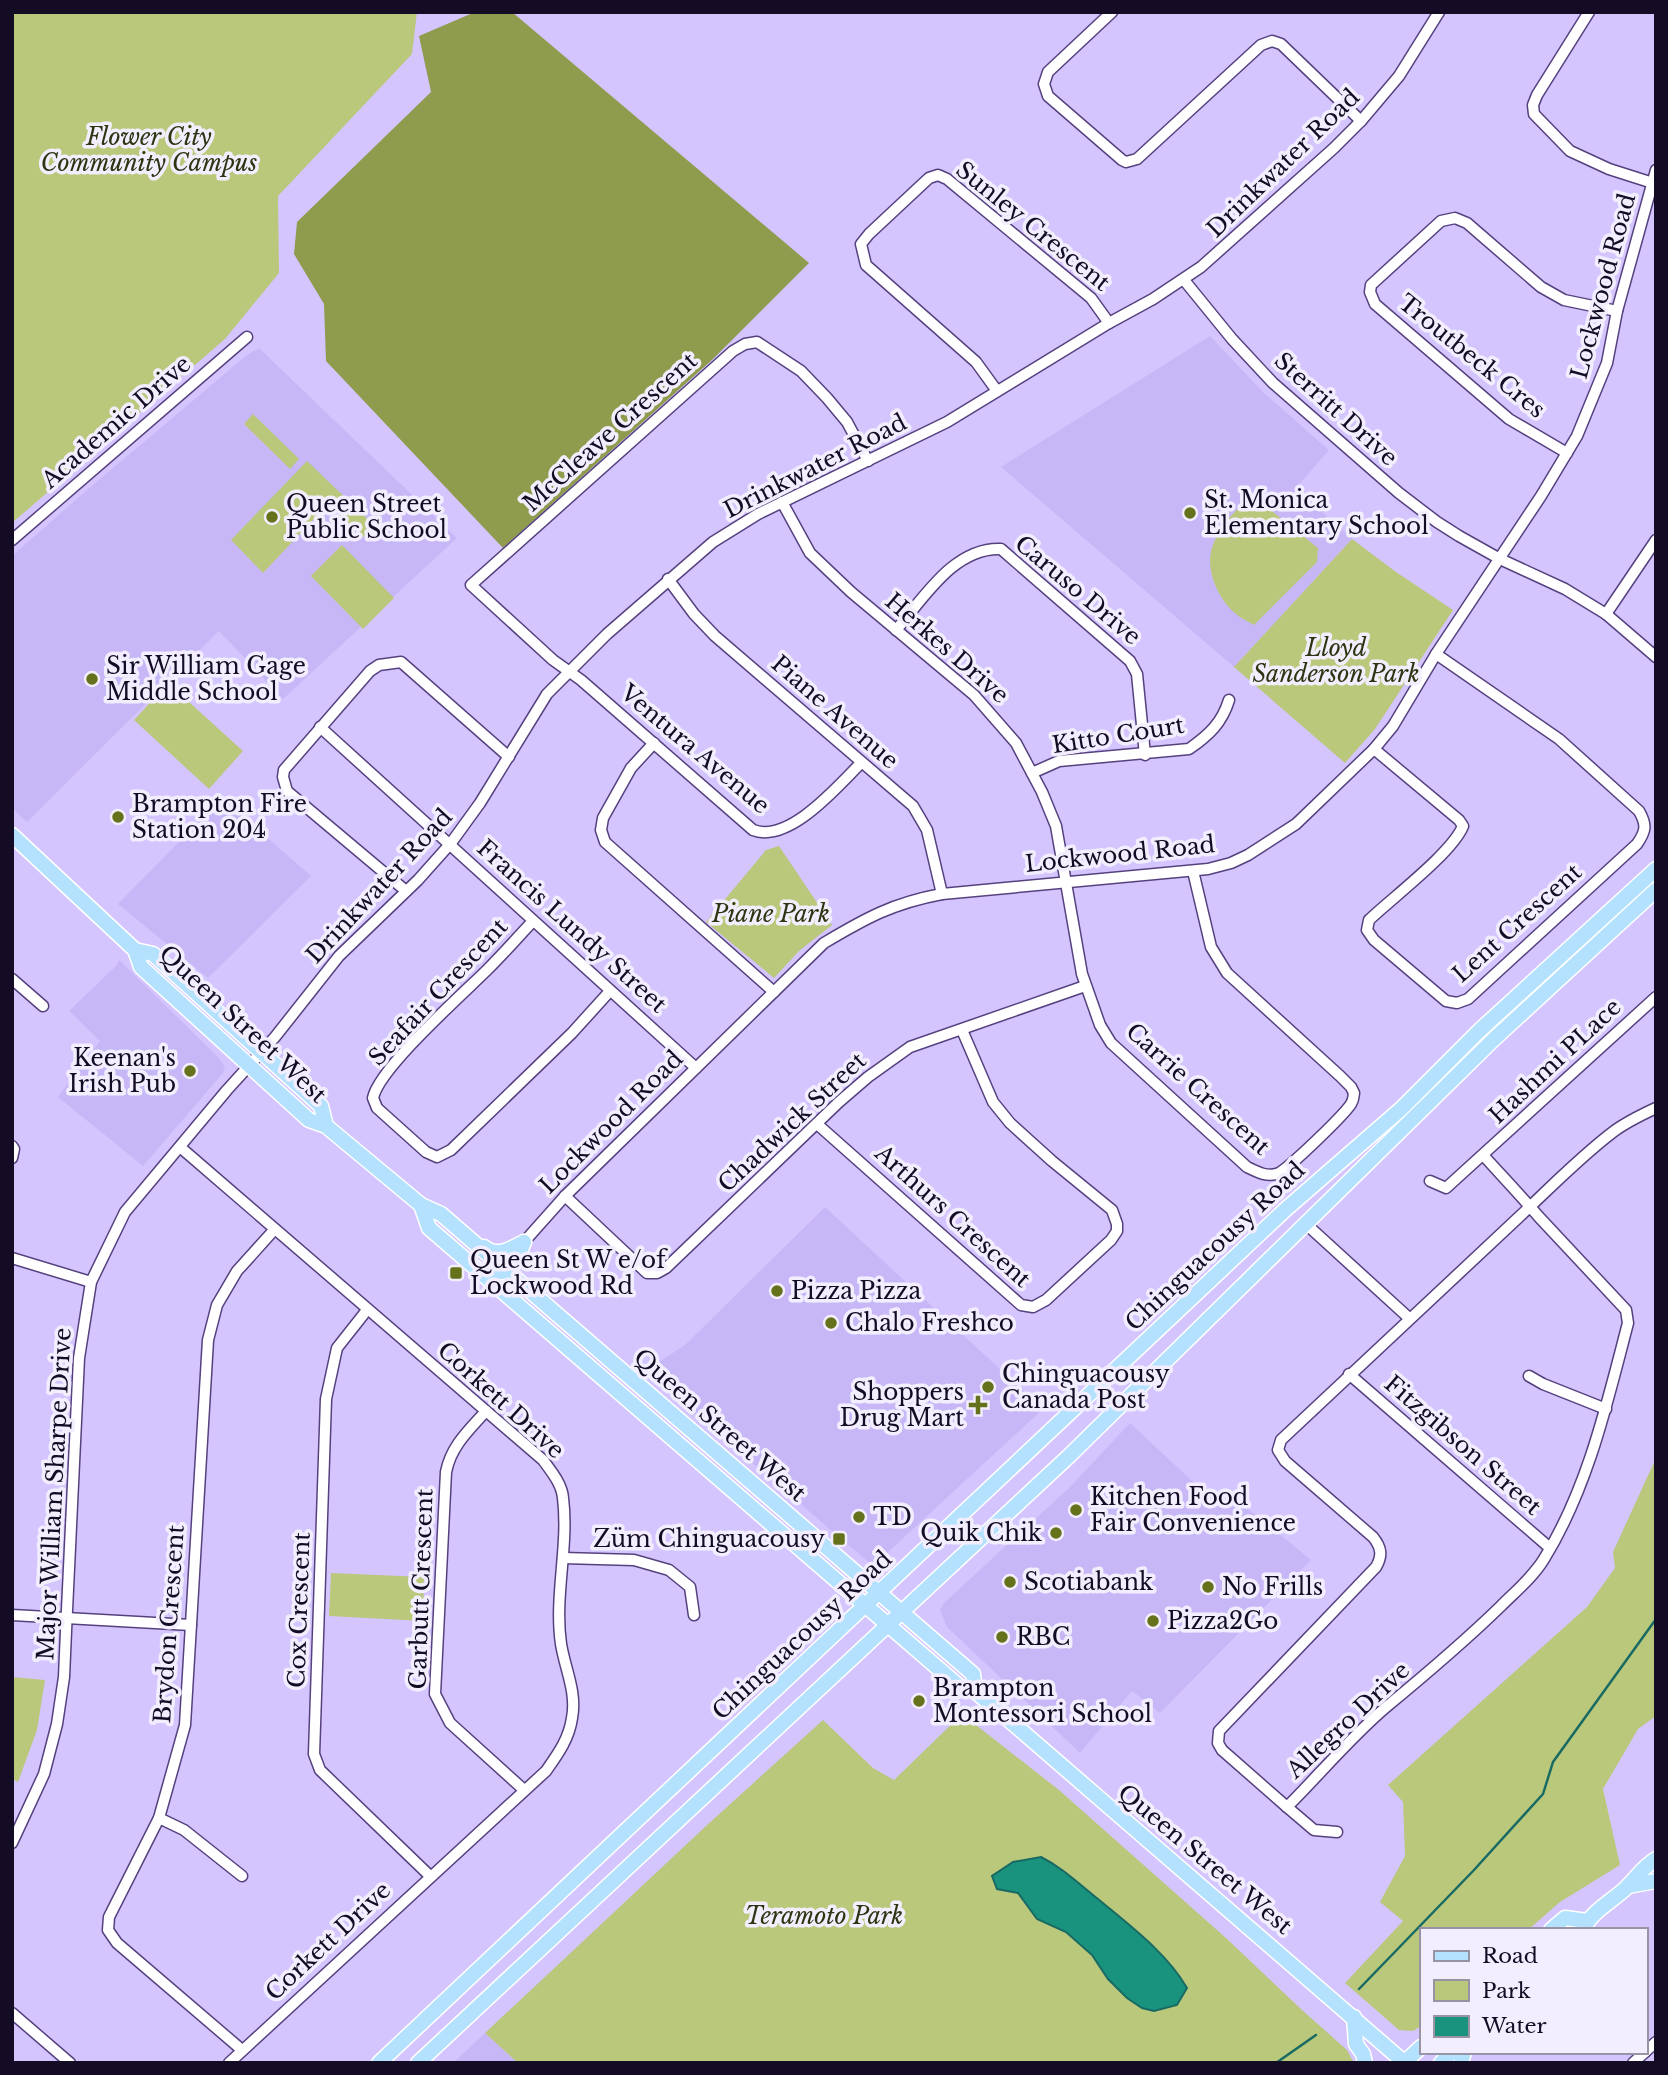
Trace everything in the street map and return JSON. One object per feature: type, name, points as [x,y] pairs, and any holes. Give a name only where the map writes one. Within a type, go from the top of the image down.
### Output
[{"type":"main road","name":"Queen Street West","points":[[12,835],[135,950],[141,967],[309,1120],[326,1126],[421,1205],[441,1214],[973,1674],[975,1691]]},
{"type":"main road","name":"Chinguacousy Road","points":[[379,2063],[1286,1209],[1401,1109],[1480,1030],[1656,869]]},
{"type":"main road","name":"Chinguacousy Road","points":[[418,2063],[1069,1456],[1494,1039],[1656,890]]},
{"type":"main road","name":"Queen Street West","points":[[135,950],[153,954],[262,1051],[321,1106],[326,1126]]},
{"type":"main road","name":"Queen Street West","points":[[421,1205],[429,1228],[961,1688],[975,1691],[1405,2063]]},
{"type":"main road","points":[[429,1228],[438,1226],[491,1272],[507,1271],[517,1260],[524,1242]]},
{"type":"main road","points":[[460,1231],[467,1233],[489,1252],[500,1252],[524,1242]]},
{"type":"main road","points":[[647,1417],[659,1403]]},
{"type":"main road","points":[[1553,1928],[1565,1918],[1585,1925],[1628,1886],[1643,1867],[1656,1860]]},
{"type":"main road","points":[[1628,1886],[1656,1881]]},
{"type":"main road","points":[[1354,2017],[1356,2044],[1365,2063]]},
{"type":"main road","points":[[1405,2063],[1420,2048]]},
{"type":"street","points":[[1112,12],[1048,72],[1044,84],[1048,96],[1126,162],[1137,159],[1261,45],[1272,41],[1281,44],[1361,121]]},
{"type":"street","points":[[1589,12],[1537,94],[1533,105],[1534,114],[1570,151],[1609,169],[1654,184]]},
{"type":"street","name":"Drinkwater Road","points":[[250,1065],[339,956],[406,891],[450,843],[481,803],[540,704],[557,682],[668,579],[713,542],[782,502],[947,422],[1184,280],[1219,253],[1361,121],[1399,76],[1433,15]]},
{"type":"street","name":"Lockwood Road","points":[[524,1242],[565,1196],[824,943],[871,915],[916,899],[942,894],[1194,871],[1231,863],[1296,824],[1374,749],[1393,726],[1436,654],[1567,453],[1593,401],[1607,363],[1617,311],[1656,170]]},
{"type":"street","name":"Sunley Crescent","points":[[997,391],[976,362],[874,274],[862,255],[861,244],[869,234],[929,178],[938,175],[947,179],[1091,298],[1109,323]]},
{"type":"street","name":"Troutbeck Cres","points":[[1567,453],[1508,418],[1471,388],[1375,304],[1370,292],[1371,285],[1441,221],[1455,218],[1467,223],[1541,287],[1564,300],[1617,311]]},
{"type":"street","name":"Sterritt Drive","points":[[1184,280],[1255,365],[1323,429],[1437,522],[1500,559],[1565,589],[1606,614],[1656,657]]},
{"type":"street","name":"Academic Drive","points":[[12,540],[247,337]]},
{"type":"street","name":"McCleave Crescent","points":[[570,672],[553,660],[471,585],[733,351],[745,344],[757,342],[801,371],[847,422],[868,461]]},
{"type":"street","name":"Herkes Drive","points":[[782,502],[810,553],[974,695],[1016,743],[1056,826],[1066,882]]},
{"type":"street","points":[[1606,614],[1656,540]]},
{"type":"street","name":"Caruso Drive","points":[[896,630],[950,568],[974,552],[988,548],[1001,549],[1130,662],[1137,674],[1145,755]]},
{"type":"street","name":"Piane Avenue","points":[[668,579],[694,614],[715,636],[913,806],[927,830],[942,894]]},
{"type":"street","name":"Lent Crescent","points":[[1374,749],[1459,820],[1462,826],[1459,835],[1446,850],[1369,920],[1367,927],[1374,940],[1446,1001],[1457,1003],[1468,999],[1637,844],[1645,832],[1646,823],[1639,811],[1559,739],[1436,654]]},
{"type":"street","points":[[406,891],[287,791],[284,770],[370,671],[379,666],[401,662],[509,757]]},
{"type":"street","name":"Ventura Avenue","points":[[570,672],[753,830],[760,833],[774,833],[794,823],[824,800],[861,763]]},
{"type":"street","name":"Kitto Court","points":[[1032,773],[1059,761],[1189,749],[1204,739],[1223,718],[1230,700]]},
{"type":"street","name":"Francis Lundy Street","points":[[320,727],[696,1068]]},
{"type":"street","points":[[654,743],[631,768],[603,818],[602,836],[627,863],[774,992]]},
{"type":"street","name":"Carrie Crescent","points":[[1066,882],[1086,986],[1100,1025],[1111,1043],[1247,1167],[1259,1173],[1279,1173],[1314,1143],[1350,1105],[1354,1093],[1351,1087],[1227,973],[1212,947],[1194,871]]},
{"type":"street","name":"Seafair Crescent","points":[[533,921],[500,958],[413,1043],[377,1088],[374,1103],[387,1117],[426,1152],[436,1157],[443,1155],[572,1033],[610,991]]},
{"type":"street","points":[[12,979],[43,1006]]},
{"type":"street","name":"Chadwick Street","points":[[565,1196],[648,1273],[657,1273],[699,1238],[868,1077],[910,1047],[1086,986]]},
{"type":"street","name":"Hashmi PLace","points":[[1430,1181],[1446,1188],[1656,997]]},
{"type":"street","name":"Arthurs Crescent","points":[[817,1124],[1021,1305],[1033,1307],[1046,1300],[1111,1240],[1118,1224],[1112,1210],[1010,1123],[993,1102],[962,1030]]},
{"type":"street","name":"Major William Sharpe Drive","points":[[12,1843],[44,1774],[57,1724],[64,1676],[79,1359],[91,1282],[125,1212],[250,1065]]},
{"type":"street","name":"Allegro Drive","points":[[1530,1207],[1626,1310],[1628,1324],[1606,1409],[1580,1483],[1550,1548],[1535,1572],[1452,1653],[1366,1726],[1287,1807],[1222,1750],[1218,1737],[1228,1720],[1376,1567],[1381,1560],[1381,1551],[1373,1537],[1284,1461],[1278,1450],[1283,1435],[1409,1318],[1530,1207],[1613,1131],[1656,1108]]},
{"type":"street","points":[[12,1146],[12,1158]]},
{"type":"street","name":"Corkett Drive","points":[[180,1147],[543,1460],[564,1495],[561,1644],[572,1686],[573,1717],[564,1746],[546,1771],[523,1789],[229,2063]]},
{"type":"street","name":"Hashmi PLace","points":[[1483,1155],[1530,1207]]},
{"type":"street","points":[[1306,1224],[1409,1318]]},
{"type":"street","name":"Brydon Crescent","points":[[242,2050],[117,1943],[108,1930],[109,1917],[159,1818],[185,1725],[208,1340],[217,1305],[237,1271],[274,1230]]},
{"type":"street","points":[[12,1258],[91,1282]]},
{"type":"street","name":"Cox Crescent","points":[[367,1310],[337,1348],[326,1399],[314,1754],[320,1770],[430,1875]]},
{"type":"street","name":"Fitzgibson Street","points":[[1349,1374],[1550,1548]]},
{"type":"street","points":[[1529,1376],[1606,1409]]},
{"type":"street","name":"Garbutt Crescent","points":[[486,1411],[456,1445],[449,1457],[446,1472],[435,1693],[450,1723],[523,1789]]},
{"type":"street","points":[[563,1558],[634,1560],[669,1570],[690,1587],[694,1615]]},
{"type":"street","points":[[12,1615],[191,1625]]},
{"type":"street","points":[[1287,1807],[1314,1830],[1337,1832]]},
{"type":"street","points":[[159,1818],[184,1830],[242,1876]]},
{"type":"street","points":[[12,2013],[70,2063]]},
{"type":"shaded area","points":[[475,12],[512,12],[809,263],[713,359],[503,548],[326,361],[324,304],[294,254],[297,222],[431,92],[419,36]]},
{"type":"shaded area","name":"St. Monica Elementary School","points":[[1210,336],[1264,393],[1329,450],[1296,488],[1352,539],[1234,667],[1001,467]]},
{"type":"shaded area","name":"Queen Street Public School","points":[[259,348],[457,538],[283,699],[219,631],[27,822],[12,808],[12,556],[247,355]]},
{"type":"shaded area","points":[[222,798],[311,876],[208,978],[118,904]]},
{"type":"shaded area","points":[[119,960],[225,1067],[223,1073],[143,1166],[58,1097],[100,1041],[69,1011]]},
{"type":"shaded area","points":[[825,1207],[1043,1409],[873,1566],[645,1371],[685,1345]]},
{"type":"shaded area","points":[[1130,1423],[1204,1492],[1241,1503],[1311,1560],[1160,1713],[1132,1691],[1080,1753],[947,1627],[940,1610],[944,1603],[1070,1487]]},
{"type":"shaded area","points":[[485,2033],[518,2063],[453,2063]]},
{"type":"green space","name":"Flower City Community Campus","points":[[12,12],[417,12],[412,54],[278,196],[279,273],[225,339],[12,523]]},
{"type":"green space","points":[[253,414],[299,459],[290,469],[244,424]]},
{"type":"green space","points":[[307,461],[375,526],[364,537],[328,504],[263,573],[231,540]]},
{"type":"green space","points":[[1252,495],[1318,548],[1317,562],[1254,625],[1237,615],[1223,600],[1214,583],[1210,565],[1212,548],[1223,526]]},
{"type":"green space","name":"Lloyd Sanderson Park","points":[[1352,539],[1453,610],[1375,729],[1345,763],[1234,667]]},
{"type":"green space","points":[[342,545],[394,598],[363,629],[311,576]]},
{"type":"green space","points":[[168,683],[243,751],[209,789],[134,720]]},
{"type":"green space","name":"Piane Park","points":[[779,846],[832,925],[799,951],[774,978],[706,922],[766,850]]},
{"type":"green space","points":[[1656,1458],[1656,1716],[1638,1729],[1603,1789],[1620,1865],[1560,1902],[1530,1928],[1420,1928],[1420,2027],[1413,2031],[1399,2030],[1345,1983],[1403,1921],[1380,1902],[1405,1856],[1403,1802],[1388,1785],[1587,1607],[1615,1568],[1613,1552]]},
{"type":"green space","points":[[331,1573],[424,1577],[423,1621],[329,1616]]},
{"type":"green space","points":[[12,1677],[45,1680],[37,1730],[18,1782],[12,1779]]},
{"type":"green space","name":"Teramoto Park","points":[[962,1714],[1059,1790],[1226,1938],[1347,2050],[1354,2063],[518,2063],[485,2033],[823,1720],[873,1768],[894,1780]]},
{"type":"water","points":[[1041,1857],[1064,1871],[1122,1919],[1169,1963],[1187,1988],[1177,2005],[1154,2011],[1142,2008],[1127,1998],[1108,1979],[1092,1955],[1066,1932],[1037,1919],[1018,1893],[997,1889],[992,1876],[1013,1862]]},
{"type":"waterway","points":[[1359,1989],[1543,1794],[1553,1762],[1656,1619]]},
{"type":"waterway","points":[[1276,2063],[1316,2035]]},
{"type":"place","name":"St. Monica Elementary School","points":[[1190,513]]},
{"type":"place","name":"Queen Street Public School","points":[[272,517]]},
{"type":"place","name":"Sir William Gage Middle School","points":[[92,679]]},
{"type":"place","name":"Brampton Fire Station 204","points":[[118,817]]},
{"type":"place","name":"Keenan's Irish Pub","points":[[190,1071]]},
{"type":"place","name":"Queen St W e/of Lockwood Rd","points":[[456,1273]]},
{"type":"place","name":"Pizza Pizza","points":[[777,1291]]},
{"type":"place","name":"Chalo Freshco","points":[[831,1323]]},
{"type":"place","name":"Chinguacousy Canada Post","points":[[988,1387]]},
{"type":"place","name":"Shoppers Drug Mart","points":[[978,1405]]},
{"type":"place","name":"Kitchen Food Fair Convenience","points":[[1076,1510]]},
{"type":"place","name":"TD","points":[[859,1517]]},
{"type":"place","name":"Quik Chik","points":[[1056,1533]]},
{"type":"place","name":"Züm Chinguacousy","points":[[839,1539]]},
{"type":"place","name":"Scotiabank","points":[[1010,1582]]},
{"type":"place","name":"No Frills","points":[[1208,1587]]},
{"type":"place","name":"Pizza2Go","points":[[1153,1621]]},
{"type":"place","name":"RBC","points":[[1002,1637]]},
{"type":"place","name":"Brampton Montessori School","points":[[919,1701]]}]
